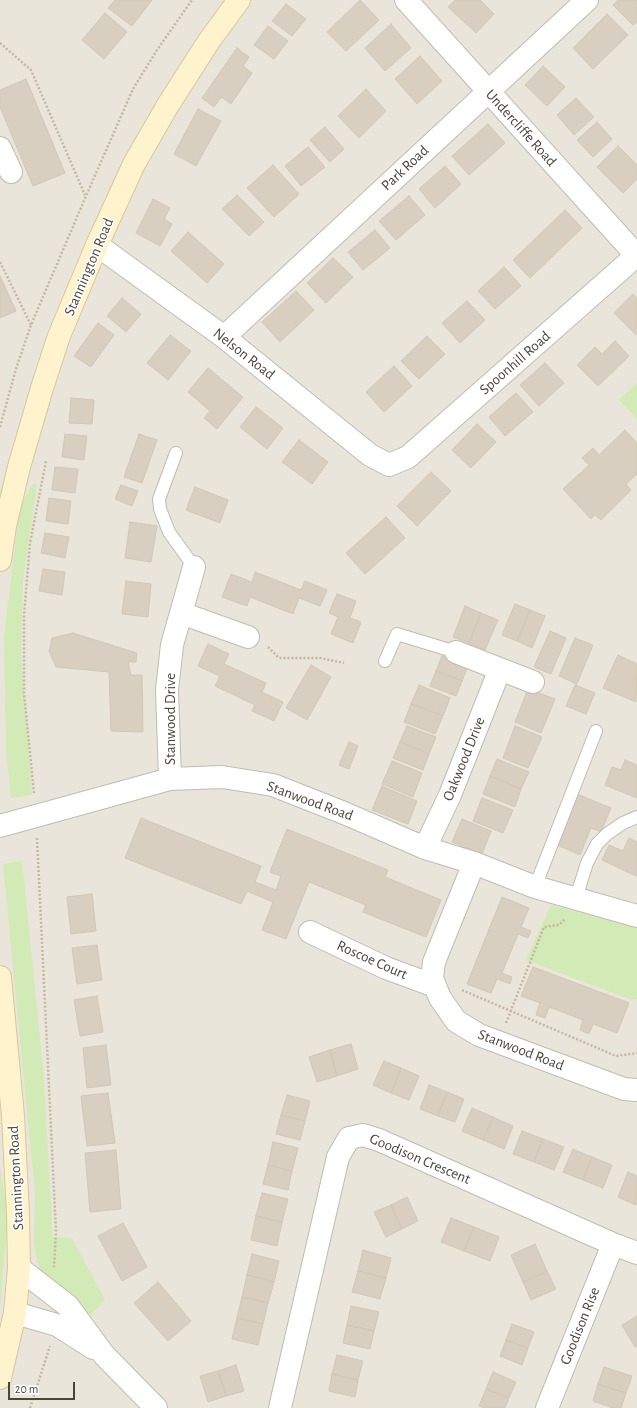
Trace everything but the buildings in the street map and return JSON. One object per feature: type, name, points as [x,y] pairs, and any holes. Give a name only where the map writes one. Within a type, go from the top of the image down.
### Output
[{"type":"main road","name":"Stannington Road","points":[[0,560],[3,526],[18,467],[42,388],[59,336],[97,246],[134,164],[168,105],[209,41],[238,0]]},
{"type":"main road","name":"Stannington Road","points":[[0,977],[13,1116],[19,1268],[15,1314],[0,1378]]},
{"type":"street","name":"Undercliffe Road","points":[[406,0],[637,255]]},
{"type":"street","name":"Park Road","points":[[224,337],[587,0]]},
{"type":"street","points":[[0,148],[11,172]]},
{"type":"street","name":"Nelson Road","points":[[97,246],[224,337],[370,455],[389,465]]},
{"type":"street","name":"Spoonhill Road","points":[[389,465],[408,456],[637,255]]},
{"type":"street","name":"Stanwood Drive","points":[[170,779],[167,690],[172,645],[194,566]]},
{"type":"street","points":[[181,613],[248,637]]},
{"type":"street","points":[[456,652],[533,682]]},
{"type":"street","name":"Oakwood Drive","points":[[425,848],[450,795],[500,669]]},
{"type":"street","name":"Stanwood Road","points":[[0,826],[170,779],[222,777],[273,785],[344,813],[425,848],[474,863],[535,887],[637,916]]},
{"type":"street","points":[[434,982],[434,962],[474,863]]},
{"type":"street","name":"Roscoe Court","points":[[310,932],[386,968],[434,982]]},
{"type":"street","name":"Stanwood Road","points":[[434,982],[440,998],[456,1021],[479,1035],[624,1089],[637,1090]]},
{"type":"street","name":"Goodison Crescent","points":[[280,1408],[338,1157],[349,1138],[363,1134],[379,1140],[613,1244],[637,1253]]},
{"type":"street","name":"Goodison Rise","points":[[547,1408],[613,1244]]},
{"type":"street","points":[[19,1268],[68,1306],[104,1355],[156,1408]]},
{"type":"street","points":[[15,1314],[57,1326],[104,1355]]},
{"type":"lane","points":[[176,453],[159,499],[160,510],[169,532],[194,566]]},
{"type":"lane","points":[[385,661],[397,634],[456,652]]},
{"type":"lane","points":[[535,887],[596,731]]},
{"type":"lane","points":[[576,898],[587,863],[597,844],[607,834],[623,823],[637,817]]},
{"type":"path","points":[[0,427],[16,369],[31,326],[133,90],[156,50],[192,0]]},
{"type":"path","points":[[0,43],[31,70],[86,196]]},
{"type":"path","points":[[0,262],[31,326]]},
{"type":"path","points":[[248,637],[262,642],[279,658],[320,658],[344,663]]},
{"type":"path","points":[[498,1042],[544,927],[560,925],[568,916],[576,898]]},
{"type":"path","points":[[434,982],[510,1011],[616,1056],[637,1053]]},
{"type":"shaded area","points":[[0,0],[637,0],[637,1408],[0,1408]]},
{"type":"green space","points":[[637,383],[637,419],[619,400]]},
{"type":"green space","points":[[33,484],[37,484],[23,580],[21,654],[32,795],[11,798],[6,751],[4,636],[20,506]]},
{"type":"green space","points":[[22,861],[43,1068],[53,1237],[72,1238],[105,1300],[90,1316],[39,1268],[34,1245],[35,1193],[3,864]]},
{"type":"green space","points":[[551,905],[637,928],[637,999],[632,1000],[526,960]]},
{"type":"green space","points":[[0,1167],[8,1215],[0,1309]]}]
